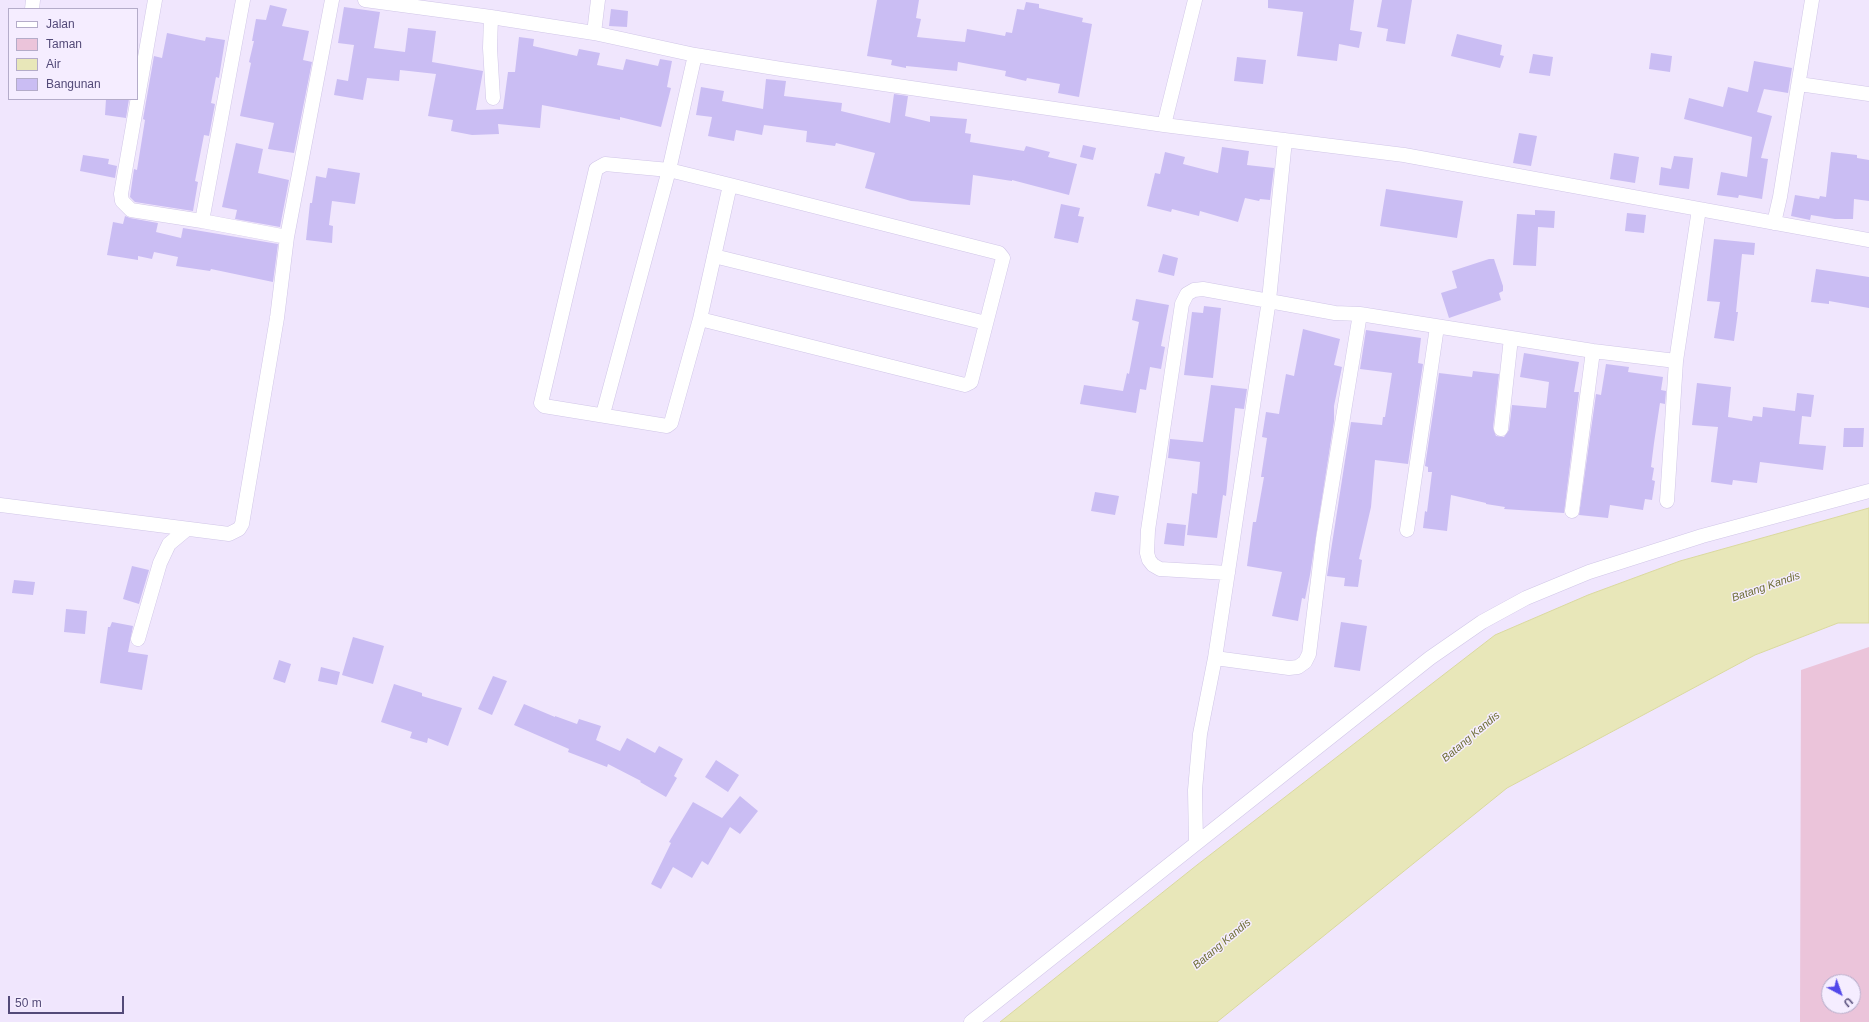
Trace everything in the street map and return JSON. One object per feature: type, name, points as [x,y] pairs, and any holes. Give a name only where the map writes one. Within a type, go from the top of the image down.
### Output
[{"type":"street","points":[[138,96],[155,0]]},
{"type":"street","points":[[202,221],[243,0]]},
{"type":"street","points":[[0,505],[229,534],[239,529],[242,524],[277,318],[287,237],[332,0]]},
{"type":"street","points":[[365,0],[491,17],[594,34],[695,55],[1164,125],[1404,155],[1869,240]]},
{"type":"street","points":[[594,34],[598,0]]},
{"type":"street","points":[[1164,125],[1195,0]]},
{"type":"street","points":[[1774,223],[1780,197],[1812,0]]},
{"type":"street","points":[[491,17],[490,48],[493,98]]},
{"type":"street","points":[[603,414],[669,170],[695,55]]},
{"type":"street","points":[[1799,84],[1869,94]]},
{"type":"street","points":[[137,100],[122,186],[122,201],[131,210],[202,221],[287,237]]},
{"type":"street","points":[[1196,842],[1196,764],[1200,734],[1215,658],[1269,300],[1285,140]]},
{"type":"street","points":[[700,319],[965,385],[971,382],[1002,258],[999,253],[730,185],[669,170],[605,164],[596,169],[541,402],[544,406],[603,414],[667,426],[671,423],[700,319],[730,185]]},
{"type":"street","points":[[1667,501],[1676,361],[1699,209]]},
{"type":"street","points":[[714,256],[986,323]]},
{"type":"street","points":[[1228,573],[1160,569],[1153,565],[1146,553],[1148,530],[1182,304],[1187,294],[1194,290],[1203,289],[1335,313],[1360,314],[1593,351],[1676,361]]},
{"type":"street","points":[[1215,658],[1289,668],[1298,667],[1305,662],[1309,654],[1324,539],[1360,314]]},
{"type":"street","points":[[1407,530],[1438,327]]},
{"type":"street","points":[[1501,428],[1511,338]]},
{"type":"street","points":[[1572,511],[1593,351]]},
{"type":"street","points":[[970,1022],[1430,658],[1482,622],[1526,598],[1589,572],[1702,536],[1869,491]]},
{"type":"street","points":[[138,639],[160,563],[169,544],[187,529]]},
{"type":"green space","points":[[1869,647],[1869,1022],[1800,1022],[1801,670]]},
{"type":"water","name":"Batang Kandis","points":[[1869,508],[1869,623],[1838,623],[1755,655],[1507,788],[1217,1022],[1000,1022],[1197,865],[1495,635],[1588,595],[1680,561]]},
{"type":"building","points":[[877,0],[919,0],[916,18],[921,19],[917,37],[965,42],[967,29],[1005,36],[1006,32],[1012,33],[1017,9],[1024,10],[1026,2],[1039,4],[1039,8],[1083,18],[1082,22],[1092,24],[1079,97],[1058,93],[1060,84],[1027,78],[1026,81],[1005,76],[1006,71],[958,62],[957,71],[906,66],[906,68],[891,65],[892,60],[867,56]]},
{"type":"building","points":[[1268,0],[1354,0],[1350,30],[1362,32],[1359,48],[1339,44],[1337,61],[1297,56],[1303,12],[1268,8]]},
{"type":"building","points":[[1382,0],[1412,0],[1405,44],[1386,41],[1388,29],[1377,27]]},
{"type":"building","points":[[270,5],[287,9],[282,26],[309,31],[303,60],[312,62],[294,153],[268,149],[274,123],[240,116],[251,63],[249,62],[254,41],[252,41],[256,19],[266,20]]},
{"type":"building","points":[[344,7],[380,12],[374,48],[405,52],[408,28],[436,31],[432,62],[483,71],[476,110],[503,109],[508,72],[515,72],[519,37],[534,39],[533,46],[577,56],[579,49],[600,53],[597,65],[623,70],[626,59],[658,66],[660,59],[672,61],[667,87],[671,88],[661,127],[620,117],[620,120],[542,105],[540,128],[498,124],[499,134],[472,135],[451,131],[453,120],[428,116],[436,74],[400,70],[399,81],[367,78],[363,100],[334,95],[337,79],[348,81],[354,45],[338,43]]},
{"type":"building","points":[[611,9],[628,11],[627,27],[609,26]]},
{"type":"building","points":[[167,33],[205,41],[206,37],[225,40],[219,78],[216,77],[211,103],[215,104],[209,136],[204,135],[195,181],[198,182],[193,211],[135,202],[130,197],[134,169],[137,170],[145,120],[143,119],[154,56],[162,58]]},
{"type":"building","points":[[1457,34],[1502,45],[1500,55],[1504,56],[1500,68],[1451,56]]},
{"type":"building","points":[[1651,53],[1672,56],[1670,72],[1649,69]]},
{"type":"building","points":[[1533,54],[1553,57],[1550,76],[1529,73]]},
{"type":"building","points":[[1237,57],[1266,60],[1263,84],[1234,81]]},
{"type":"building","points":[[1754,61],[1792,68],[1788,93],[1764,89],[1757,112],[1772,116],[1761,158],[1768,159],[1762,199],[1739,195],[1738,198],[1717,195],[1721,172],[1747,177],[1752,137],[1684,119],[1689,98],[1723,107],[1728,87],[1748,92]]},
{"type":"building","points":[[766,79],[786,81],[784,96],[842,103],[841,111],[890,123],[894,94],[908,96],[905,116],[930,122],[930,116],[967,119],[965,133],[971,134],[970,142],[1024,151],[1026,146],[1050,152],[1048,157],[1077,164],[1069,195],[1012,180],[973,175],[970,205],[911,201],[865,188],[875,153],[836,143],[835,146],[806,142],[807,131],[764,125],[762,135],[736,130],[734,141],[708,136],[712,117],[696,115],[701,87],[724,91],[722,101],[763,109]]},
{"type":"building","points":[[106,100],[129,100],[126,118],[105,115]]},
{"type":"building","points":[[1519,133],[1537,136],[1531,166],[1513,163]]},
{"type":"building","points":[[236,143],[263,149],[258,173],[289,180],[280,227],[235,219],[237,210],[222,207]]},
{"type":"building","points":[[1083,145],[1096,148],[1093,160],[1080,157]]},
{"type":"building","points":[[1222,147],[1249,151],[1247,165],[1274,168],[1270,200],[1260,199],[1259,201],[1245,198],[1238,222],[1200,211],[1199,216],[1172,209],[1171,212],[1147,206],[1155,173],[1160,174],[1165,152],[1185,157],[1183,164],[1218,173]]},
{"type":"building","points":[[1831,152],[1857,155],[1857,158],[1869,160],[1869,201],[1854,199],[1853,219],[1835,219],[1811,215],[1810,220],[1791,216],[1795,195],[1819,199],[1820,196],[1826,197]]},
{"type":"building","points":[[1614,153],[1639,157],[1635,183],[1610,179]]},
{"type":"building","points":[[83,155],[109,159],[108,164],[117,166],[115,178],[80,171]]},
{"type":"building","points":[[1674,156],[1693,158],[1689,189],[1659,185],[1661,167],[1671,169]]},
{"type":"building","points":[[328,168],[360,173],[355,204],[332,201],[329,225],[333,226],[332,243],[306,240],[310,203],[312,203],[316,176],[326,178]]},
{"type":"building","points":[[1386,189],[1463,201],[1457,238],[1380,226]]},
{"type":"building","points":[[1061,204],[1080,208],[1078,216],[1084,217],[1078,243],[1054,238]]},
{"type":"building","points":[[1535,210],[1555,211],[1554,228],[1538,227],[1536,266],[1513,265],[1517,214],[1535,215]]},
{"type":"building","points":[[1627,213],[1646,215],[1644,233],[1625,231]]},
{"type":"building","points":[[125,216],[158,223],[156,232],[181,238],[183,228],[278,244],[273,282],[211,269],[210,271],[176,266],[178,257],[154,252],[152,259],[138,256],[138,260],[107,255],[113,222],[123,224]]},
{"type":"building","points":[[1714,239],[1755,243],[1754,255],[1742,254],[1736,312],[1738,312],[1734,341],[1714,338],[1720,302],[1707,301]]},
{"type":"building","points":[[1163,254],[1178,258],[1174,276],[1158,272]]},
{"type":"building","points":[[1489,259],[1494,259],[1503,286],[1503,291],[1499,293],[1501,300],[1449,318],[1441,293],[1457,288],[1452,271]]},
{"type":"building","points":[[1816,269],[1869,277],[1869,308],[1829,301],[1829,304],[1811,302]]},
{"type":"building","points":[[1136,299],[1169,305],[1161,346],[1165,347],[1161,369],[1150,367],[1146,390],[1140,389],[1136,413],[1080,404],[1084,385],[1123,391],[1127,373],[1129,374],[1139,322],[1132,320]]},
{"type":"building","points":[[1204,306],[1221,308],[1213,378],[1184,375],[1192,312],[1203,313]]},
{"type":"building","points":[[1303,329],[1340,339],[1334,365],[1342,367],[1334,406],[1334,421],[1310,575],[1305,599],[1302,598],[1298,621],[1272,616],[1282,572],[1247,566],[1253,522],[1256,522],[1264,477],[1261,477],[1267,438],[1262,437],[1266,412],[1279,414],[1286,374],[1294,376]]},
{"type":"building","points":[[1366,330],[1421,338],[1418,363],[1423,364],[1408,464],[1375,460],[1371,507],[1359,559],[1362,560],[1358,587],[1344,586],[1345,578],[1327,576],[1351,422],[1382,425],[1383,417],[1385,417],[1392,373],[1360,369]]},
{"type":"building","points":[[1524,353],[1579,362],[1574,392],[1579,392],[1564,513],[1504,509],[1505,507],[1451,495],[1447,531],[1423,528],[1425,511],[1427,512],[1432,472],[1428,472],[1428,467],[1425,466],[1439,373],[1472,377],[1473,371],[1499,374],[1493,428],[1496,436],[1504,437],[1509,430],[1512,405],[1546,408],[1549,382],[1520,377]]},
{"type":"building","points":[[1606,364],[1629,367],[1628,372],[1663,377],[1661,390],[1666,391],[1665,404],[1660,403],[1654,443],[1651,467],[1654,468],[1652,480],[1655,481],[1652,500],[1645,499],[1643,510],[1610,505],[1608,518],[1579,515],[1596,394],[1601,395]]},
{"type":"building","points":[[1697,383],[1731,387],[1728,417],[1752,421],[1753,416],[1762,417],[1763,407],[1795,411],[1797,393],[1814,395],[1811,417],[1802,416],[1799,444],[1826,446],[1823,470],[1760,462],[1757,483],[1733,480],[1732,485],[1711,482],[1718,427],[1692,425]]},
{"type":"building","points":[[1211,385],[1247,389],[1244,409],[1235,408],[1226,496],[1223,495],[1217,538],[1187,535],[1192,493],[1197,494],[1200,462],[1168,458],[1170,439],[1203,442]]},
{"type":"building","points":[[1844,428],[1864,428],[1863,447],[1843,447]]},
{"type":"building","points":[[1095,492],[1119,496],[1115,515],[1091,511]]},
{"type":"building","points":[[1167,523],[1186,525],[1184,546],[1164,544]]},
{"type":"building","points":[[132,566],[149,570],[139,604],[123,599]]},
{"type":"building","points":[[14,580],[35,582],[33,595],[12,593]]},
{"type":"building","points":[[66,609],[87,611],[85,634],[64,632]]},
{"type":"building","points":[[112,622],[133,626],[128,652],[148,655],[142,690],[100,683],[108,627],[110,627]]},
{"type":"building","points":[[1341,622],[1367,626],[1360,671],[1334,667]]},
{"type":"building","points":[[353,637],[384,646],[373,684],[342,675]]},
{"type":"building","points":[[279,660],[291,664],[285,683],[273,679]]},
{"type":"building","points":[[321,667],[340,672],[337,685],[318,681]]},
{"type":"building","points":[[493,676],[507,681],[492,715],[478,709]]},
{"type":"building","points":[[394,684],[422,693],[422,696],[462,708],[448,746],[428,738],[427,743],[410,738],[412,732],[381,722]]},
{"type":"building","points":[[524,704],[555,717],[577,724],[579,719],[601,726],[596,740],[620,751],[627,738],[655,753],[659,746],[683,759],[674,776],[677,778],[666,797],[640,782],[641,781],[608,764],[607,767],[568,752],[569,749],[514,725]]},
{"type":"building","points":[[716,760],[739,775],[728,792],[705,777]]},
{"type":"building","points":[[740,796],[758,811],[740,834],[730,827],[708,865],[702,861],[692,878],[673,867],[661,889],[651,884],[671,843],[669,842],[693,802],[722,818]]}]
